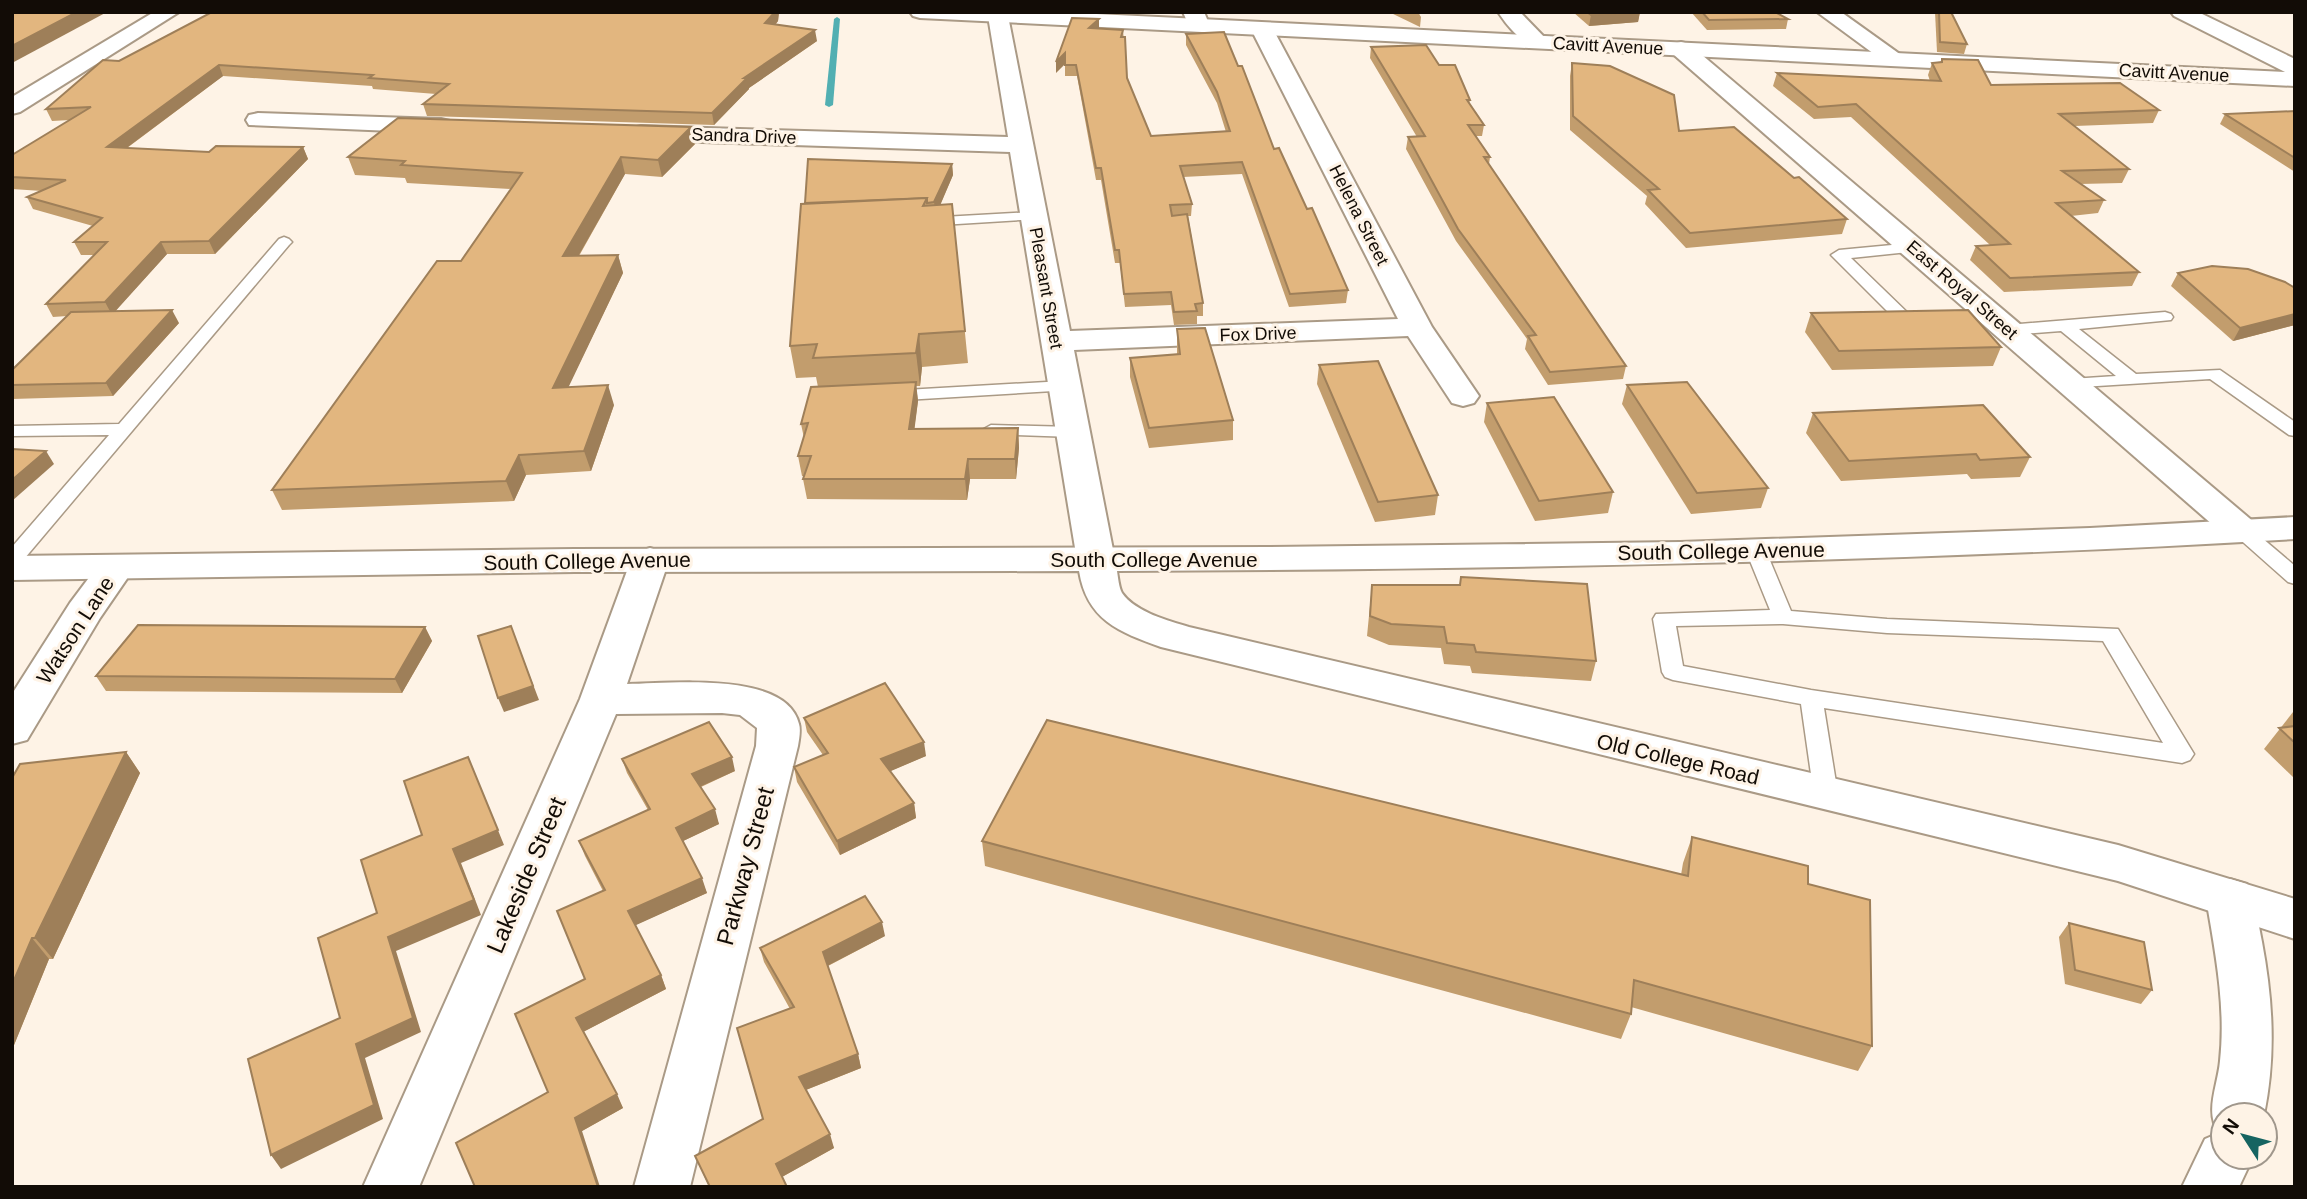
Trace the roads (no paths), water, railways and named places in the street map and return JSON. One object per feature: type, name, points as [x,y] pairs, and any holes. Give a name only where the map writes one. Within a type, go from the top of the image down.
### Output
[{"type":"street","points":[[12,107],[169,12]]},
{"type":"street","name":"Cavitt Avenue","points":[[920,12],[1196,19],[1262,29],[2295,79]]},
{"type":"street","points":[[1508,12],[1538,42]]},
{"type":"street","points":[[1827,12],[1897,60]]},
{"type":"street","points":[[2181,12],[2295,68]]},
{"type":"street","name":"Pleasant Street","points":[[998,16],[1096,560]]},
{"type":"street","name":"Helena Street","points":[[1262,29],[1417,327],[1463,396]]},
{"type":"street","name":"East Royal Street","points":[[1681,49],[1913,248],[1987,321],[2071,384],[2242,531]]},
{"type":"street","points":[[258,120],[466,127]]},
{"type":"street","name":"Sandra Drive","points":[[618,132],[1020,145]]},
{"type":"street","name":"Fox Drive","points":[[1056,341],[1417,327]]},
{"type":"street","name":"South College Avenue","points":[[12,568],[650,560],[1096,560],[1756,551],[2295,528]]},
{"type":"street","name":"Lakeside Street","points":[[391,1187],[601,699],[650,560]]},
{"type":"street","name":"Old College Road","points":[[1096,560],[1105,599],[1126,617],[1162,632],[1253,657],[2118,863],[2295,919]]},
{"type":"street","name":"Watson Lane","points":[[12,729],[84,612],[116,567]]},
{"type":"street","name":"Parkway Street","points":[[601,699],[722,698],[749,701],[765,710],[778,724],[777,746],[662,1187]]},
{"type":"street","points":[[2230,898],[2249,1019],[2246,1082],[2241,1101]]},
{"type":"street","points":[[2210,1187],[2218,1171]]},
{"type":"lane","points":[[914,222],[1033,216]]},
{"type":"lane","points":[[12,560],[284,242]]},
{"type":"lane","points":[[1913,248],[1839,255],[1908,323],[1935,320]]},
{"type":"lane","points":[[1987,321],[2064,325],[2165,317]]},
{"type":"lane","points":[[2064,325],[2132,380]]},
{"type":"lane","points":[[2071,384],[2214,374],[2295,431]]},
{"type":"lane","points":[[871,397],[1065,386]]},
{"type":"lane","points":[[12,431],[124,429]]},
{"type":"lane","points":[[976,430],[1073,432]]},
{"type":"lane","points":[[2242,531],[2295,578]]},
{"type":"lane","points":[[1756,551],[1783,617]]},
{"type":"lane","points":[[1783,617],[1887,626],[2110,634],[2182,754],[1811,698],[1673,672],[1664,619],[1783,617]]},
{"type":"lane","points":[[1811,698],[1826,795]]},
{"type":"waterway","points":[[829,105],[837,19]]}]
